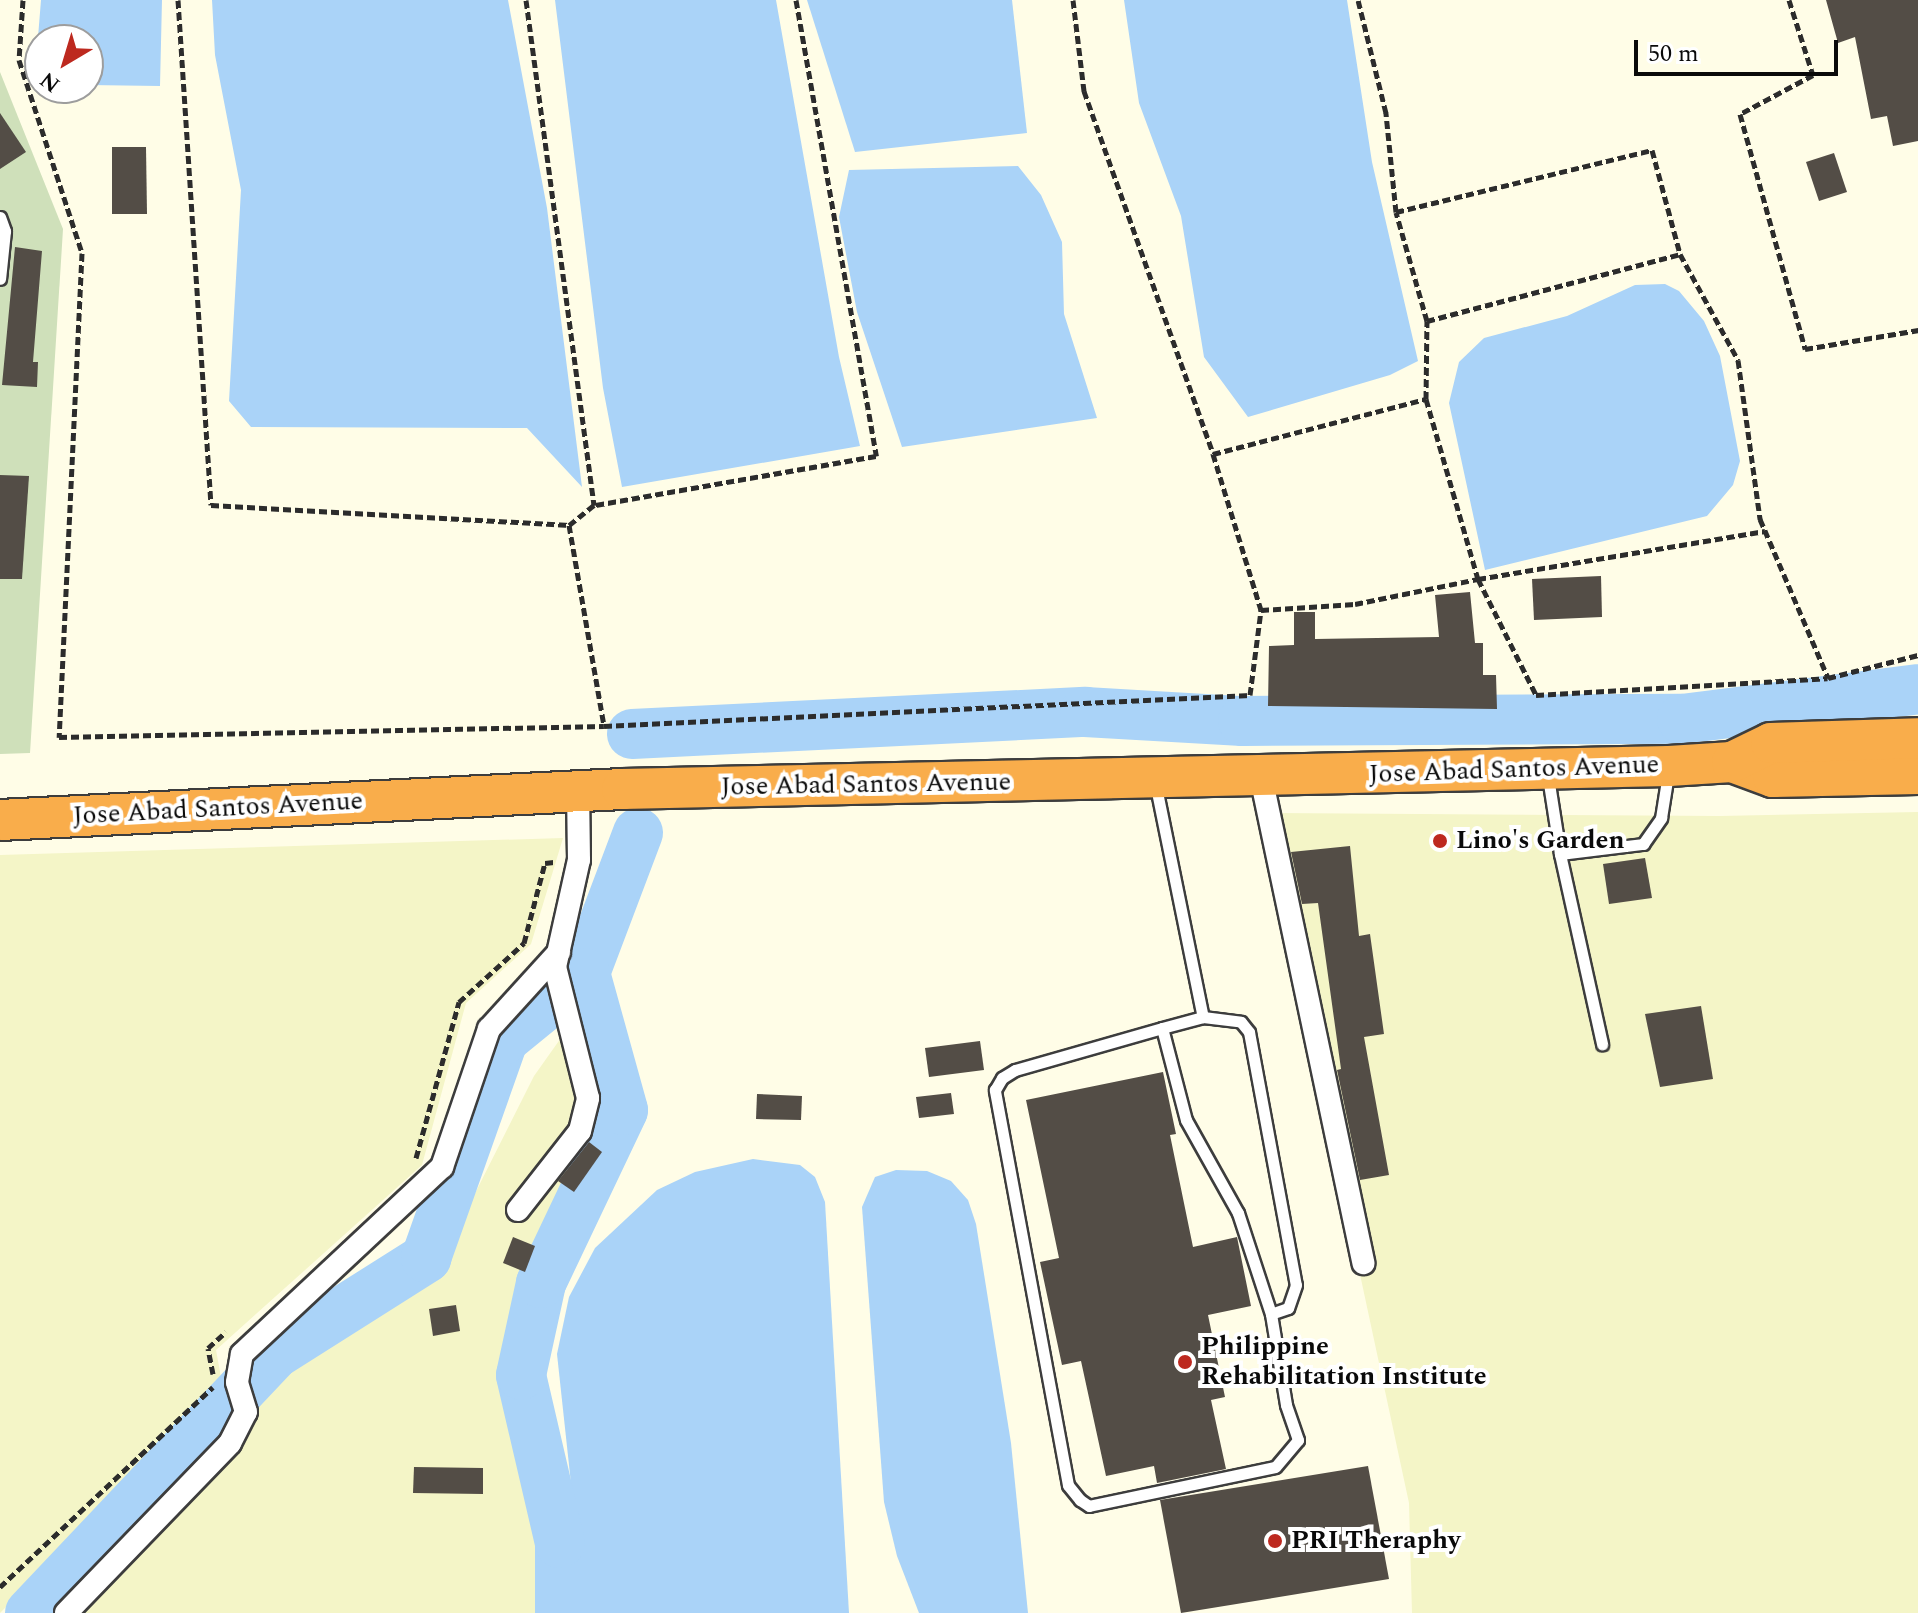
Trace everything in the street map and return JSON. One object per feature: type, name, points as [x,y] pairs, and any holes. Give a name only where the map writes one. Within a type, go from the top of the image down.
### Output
[{"type":"highway","name":"Jose Abad Santos Avenue","points":[[0,820],[578,791],[1669,766],[1732,762],[1771,743],[1918,738]]},
{"type":"highway","name":"Jose Abad Santos Avenue","points":[[1732,762],[1773,777],[1918,774]]},
{"type":"street","points":[[1261,777],[1363,1263]]},
{"type":"street","points":[[518,1210],[580,1131],[586,1113],[588,1098],[567,1016],[557,960],[579,860],[578,791]]},
{"type":"street","points":[[66,1613],[230,1443],[246,1412],[237,1382],[242,1354],[442,1167],[489,1029],[557,960]]},
{"type":"lane","points":[[0,217],[5,231],[0,279]]},
{"type":"lane","points":[[1560,854],[1643,844],[1656,833],[1661,818],[1669,766]]},
{"type":"lane","points":[[1547,769],[1560,854],[1602,1044]]},
{"type":"lane","points":[[1154,780],[1203,1017]]},
{"type":"lane","points":[[1162,1028],[1186,1120],[1238,1213],[1271,1314],[1286,1405],[1298,1440],[1288,1457],[1275,1467],[1089,1506],[1080,1500],[1068,1485],[995,1090],[1002,1078],[1015,1070],[1162,1028],[1203,1017],[1241,1022],[1249,1032],[1296,1285],[1288,1308],[1271,1314]]},
{"type":"path","points":[[23,0],[19,60],[82,253],[59,737],[604,726],[1250,695],[1261,610],[1213,454],[1084,91],[1073,0]]},
{"type":"path","points":[[178,0],[211,505],[569,525],[594,505],[876,456],[796,0]]},
{"type":"path","points":[[526,0],[594,505]]},
{"type":"path","points":[[1358,0],[1386,113],[1396,212],[1427,321],[1426,399],[1478,579],[1536,695],[1828,678],[1918,655]]},
{"type":"path","points":[[1789,0],[1813,75],[1740,114],[1805,349],[1918,330]]},
{"type":"path","points":[[1396,212],[1652,150],[1680,254],[1738,360],[1765,531],[1828,678]]},
{"type":"path","points":[[1427,321],[1680,254]]},
{"type":"path","points":[[1213,454],[1426,399]]},
{"type":"path","points":[[569,525],[604,726]]},
{"type":"path","points":[[1261,610],[1355,604],[1478,579],[1765,531]]},
{"type":"path","points":[[415,1161],[459,1002],[524,943],[545,863],[579,860]]},
{"type":"path","points":[[0,1587],[215,1385],[208,1348],[231,1327]]},
{"type":"green space","points":[[0,72],[63,229],[30,753],[0,754]]},
{"type":"green space","points":[[1918,812],[1918,1613],[1412,1613],[1409,1503],[1340,1181],[1274,813],[1720,816]]},
{"type":"green space","points":[[563,838],[531,944],[466,1003],[422,1165],[216,1350],[223,1388],[0,1613],[0,855]]},
{"type":"green space","points":[[590,997],[614,1108],[532,1285],[509,1372],[552,1546],[548,1613],[61,1613],[281,1373],[439,1265],[534,1076]]},
{"type":"water","points":[[41,0],[162,0],[160,86],[104,85],[104,24],[39,24]]},
{"type":"water","points":[[212,0],[508,0],[547,208],[582,487],[527,428],[251,427],[229,401],[241,190],[215,55]]},
{"type":"water","points":[[555,0],[776,0],[839,357],[860,446],[622,487],[603,388]]},
{"type":"water","points":[[807,0],[1012,0],[1027,133],[855,152]]},
{"type":"water","points":[[1124,0],[1347,0],[1372,162],[1418,361],[1390,375],[1248,417],[1204,357],[1181,216],[1139,103]]},
{"type":"water","points":[[1018,166],[1041,195],[1062,242],[1064,314],[1097,418],[902,447],[857,312],[839,217],[849,170]]},
{"type":"water","points":[[1665,284],[1679,291],[1704,321],[1720,356],[1740,461],[1733,485],[1707,516],[1485,570],[1449,403],[1459,362],[1484,338],[1567,316],[1635,285]]},
{"type":"water","points":[[753,1159],[800,1165],[815,1177],[825,1202],[849,1613],[585,1613],[557,1354],[569,1297],[595,1248],[657,1190],[695,1172]]},
{"type":"water","points":[[896,1170],[927,1171],[951,1181],[968,1200],[976,1224],[1011,1443],[1028,1613],[919,1613],[897,1556],[884,1502],[862,1207],[875,1177]]},
{"type":"building","points":[[1826,0],[1918,0],[1918,141],[1893,146],[1887,116],[1871,119],[1855,37],[1838,43]]},
{"type":"building","points":[[0,113],[26,152],[0,169]]},
{"type":"building","points":[[112,147],[146,147],[147,214],[112,214]]},
{"type":"building","points":[[1834,153],[1847,192],[1819,201],[1806,162]]},
{"type":"building","points":[[15,247],[42,251],[33,362],[38,362],[37,387],[2,385]]},
{"type":"building","points":[[0,475],[29,476],[22,579],[0,579]]},
{"type":"building","points":[[1601,576],[1602,617],[1534,620],[1532,579]]},
{"type":"building","points":[[1470,592],[1475,643],[1483,643],[1483,675],[1496,675],[1497,709],[1268,706],[1269,646],[1294,645],[1294,612],[1315,612],[1315,639],[1439,637],[1435,595]]},
{"type":"building","points":[[1350,846],[1359,936],[1370,934],[1384,1034],[1364,1037],[1389,1175],[1360,1180],[1337,1070],[1341,1069],[1318,903],[1302,904],[1291,852]]},
{"type":"building","points":[[1645,858],[1652,898],[1609,904],[1603,864]]},
{"type":"building","points":[[1701,1006],[1713,1079],[1660,1087],[1645,1014]]},
{"type":"building","points":[[980,1041],[984,1070],[929,1077],[925,1048]]},
{"type":"building","points":[[1163,1072],[1176,1134],[1170,1135],[1193,1247],[1237,1237],[1251,1306],[1208,1315],[1225,1397],[1211,1400],[1226,1469],[1157,1483],[1154,1466],[1106,1476],[1081,1361],[1062,1365],[1040,1262],[1059,1258],[1026,1100]]},
{"type":"building","points":[[951,1093],[954,1114],[919,1118],[916,1097]]},
{"type":"building","points":[[757,1094],[802,1096],[801,1120],[756,1119]]},
{"type":"building","points":[[589,1142],[602,1152],[574,1192],[558,1181]]},
{"type":"building","points":[[513,1237],[535,1246],[525,1272],[503,1263]]},
{"type":"building","points":[[456,1305],[460,1331],[433,1336],[429,1309]]},
{"type":"building","name":"PRI Theraphy","points":[[1368,1466],[1389,1579],[1181,1613],[1160,1500]]},
{"type":"building","points":[[414,1467],[483,1468],[483,1494],[413,1493]]},
{"type":"waterway","points":[[632,734],[1085,712],[1243,721],[1682,719],[1918,689]]},
{"type":"waterway","points":[[30,1613],[276,1353],[426,1258],[503,1040],[585,973],[638,833]]},
{"type":"waterway","points":[[560,1613],[560,1543],[521,1375],[541,1283],[623,1110],[585,973]]},
{"type":"place","name":"Lino's Garden","points":[[1440,841]]},
{"type":"place","name":"Philippine Rehabilitation Institute","points":[[1185,1362]]},
{"type":"place","name":"PRI Theraphy","points":[[1275,1541]]}]
